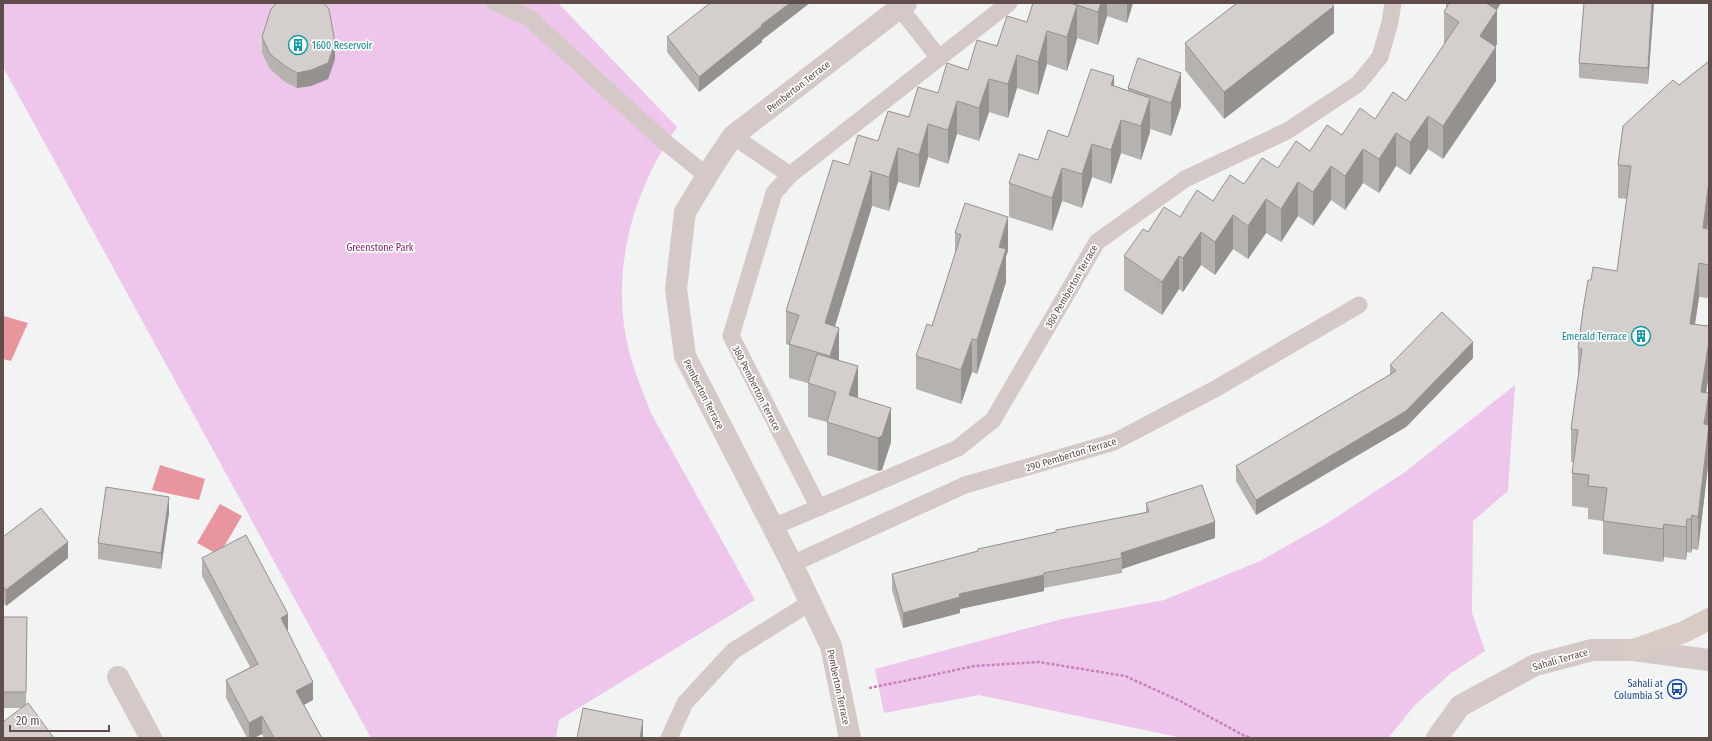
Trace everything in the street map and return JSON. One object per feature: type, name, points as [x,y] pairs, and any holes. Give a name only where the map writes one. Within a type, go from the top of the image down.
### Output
[{"type":"main road","points":[[1633,650],[1684,632],[1709,619]]},
{"type":"street","name":"Pemberton Terrace","points":[[850,738],[832,646],[792,564],[685,356],[676,289],[685,212],[733,136],[903,5]]},
{"type":"street","name":"Sahali Terrace","points":[[1437,738],[1460,706],[1535,665],[1592,650],[1633,650],[1709,660]]},
{"type":"street","points":[[118,677],[151,738]]},
{"type":"lane","points":[[495,3],[528,16],[659,137],[707,176]]},
{"type":"lane","name":"380 Pemberton Terrace","points":[[819,508],[731,336],[774,193],[790,175],[1009,3]]},
{"type":"lane","name":"380 Pemberton Terrace","points":[[773,528],[958,448],[993,420],[1097,242],[1185,179],[1287,131],[1358,84],[1380,57],[1390,22],[1393,3]]},
{"type":"lane","points":[[903,5],[938,58]]},
{"type":"lane","points":[[733,136],[790,175]]},
{"type":"lane","name":"290 Pemberton Terrace","points":[[792,564],[965,485],[1114,442],[1215,389],[1359,305]]},
{"type":"lane","points":[[668,738],[685,703],[733,651],[811,602]]},
{"type":"path","points":[[841,693],[974,666],[1039,662],[1125,676],[1180,701],[1251,738]]},
{"type":"green space","name":"Greenstone Park","points":[[3,3],[558,3],[677,127],[660,154],[646,182],[635,211],[627,241],[623,272],[622,303],[625,334],[633,365],[651,413],[755,600],[559,720],[556,738],[371,738],[3,67]]},
{"type":"green space","points":[[1515,385],[1508,491],[1473,521],[1472,613],[1485,651],[1451,673],[1415,705],[1388,738],[1182,738],[979,695],[884,713],[875,669],[1062,619],[1164,600],[1258,562],[1326,524],[1405,472]]},
{"type":"shaded area","points":[[4,316],[28,323],[11,361],[3,359]]},
{"type":"shaded area","points":[[160,465],[205,479],[199,500],[152,490]]},
{"type":"shaded area","points":[[220,504],[242,516],[219,555],[197,543]]},
{"type":"building","name":"1600 Reservoir","points":[[277,3],[324,3],[329,9],[335,43],[328,63],[311,70],[297,73],[270,54],[262,37],[271,9]]},
{"type":"building","points":[[710,3],[790,3],[761,25],[762,26],[699,77],[667,37]]},
{"type":"building","points":[[1033,3],[1070,3],[1077,5],[1067,37],[1047,31],[1038,62],[1017,55],[1008,84],[989,79],[979,108],[957,101],[948,130],[928,124],[919,155],[898,148],[889,177],[869,171],[872,172],[825,323],[839,328],[830,356],[789,344],[799,315],[786,311],[833,160],[849,165],[858,135],[878,141],[888,111],[909,117],[918,87],[938,93],[947,63],[968,70],[977,40],[997,46],[1007,16],[1027,22]]},
{"type":"building","points":[[1071,3],[1101,3],[1098,12]]},
{"type":"building","points":[[1237,3],[1331,3],[1334,6],[1224,92],[1185,43]]},
{"type":"building","points":[[1449,3],[1486,3],[1497,10],[1480,36],[1496,47],[1443,126],[1428,116],[1410,142],[1396,133],[1379,159],[1363,149],[1345,176],[1331,166],[1313,192],[1298,182],[1281,209],[1266,199],[1248,226],[1233,215],[1215,242],[1201,232],[1183,258],[1179,256],[1162,282],[1124,256],[1143,229],[1148,232],[1164,207],[1180,217],[1197,190],[1213,201],[1230,175],[1244,184],[1262,158],[1278,168],[1296,141],[1310,151],[1327,125],[1342,135],[1360,108],[1375,119],[1393,92],[1406,101],[1459,22],[1444,12]]},
{"type":"building","points":[[1584,3],[1652,3],[1648,68],[1579,63]]},
{"type":"building","points":[[1138,58],[1181,73],[1171,103],[1128,88]]},
{"type":"building","name":"Emerald Terrace","points":[[1709,61],[1709,181],[1703,228],[1709,229],[1709,265],[1699,263],[1690,324],[1709,326],[1709,341],[1701,392],[1709,393],[1704,424],[1709,425],[1698,517],[1692,515],[1691,519],[1687,519],[1686,527],[1664,524],[1663,529],[1603,521],[1607,488],[1588,486],[1589,475],[1572,473],[1578,430],[1571,429],[1582,349],[1578,348],[1588,280],[1591,280],[1593,267],[1617,271],[1631,166],[1618,165],[1623,126],[1673,80],[1679,85]]},
{"type":"building","points":[[1091,69],[1114,76],[1111,85],[1150,98],[1141,126],[1121,120],[1111,150],[1092,144],[1082,174],[1062,168],[1052,198],[1009,183],[1019,154],[1038,160],[1048,130],[1068,137]]},
{"type":"building","points":[[965,203],[1008,217],[999,247],[1006,249],[977,340],[972,339],[961,370],[916,356],[927,324],[932,326],[961,235],[955,233]]},
{"type":"building","points":[[1442,312],[1473,342],[1406,411],[1256,500],[1236,466],[1396,371],[1390,365]]},
{"type":"building","points":[[817,354],[858,366],[849,395],[891,408],[882,436],[878,438],[827,422],[836,392],[808,383]]},
{"type":"building","points":[[1202,485],[1215,522],[1121,553],[1122,558],[1044,573],[1044,575],[959,594],[960,597],[903,613],[892,574],[978,551],[978,549],[1056,532],[1056,530],[1149,512],[1146,503]]},
{"type":"building","points":[[106,487],[169,497],[161,553],[98,543]]},
{"type":"building","points":[[41,508],[68,542],[6,590],[3,586],[3,537]]},
{"type":"building","points":[[246,535],[288,614],[281,618],[313,682],[296,691],[322,738],[274,738],[262,716],[249,723],[226,680],[258,664],[202,558]]},
{"type":"building","points":[[3,617],[27,617],[26,692],[3,692]]},
{"type":"building","points":[[28,703],[54,738],[3,738],[3,722]]},
{"type":"building","points":[[583,708],[643,720],[640,738],[577,738]]},
{"type":"place","name":"1600 Reservoir","points":[[298,45]]},
{"type":"place","name":"Emerald Terrace","points":[[1641,336]]},
{"type":"place","name":"Sahali at Columbia St","points":[[1677,689]]}]
